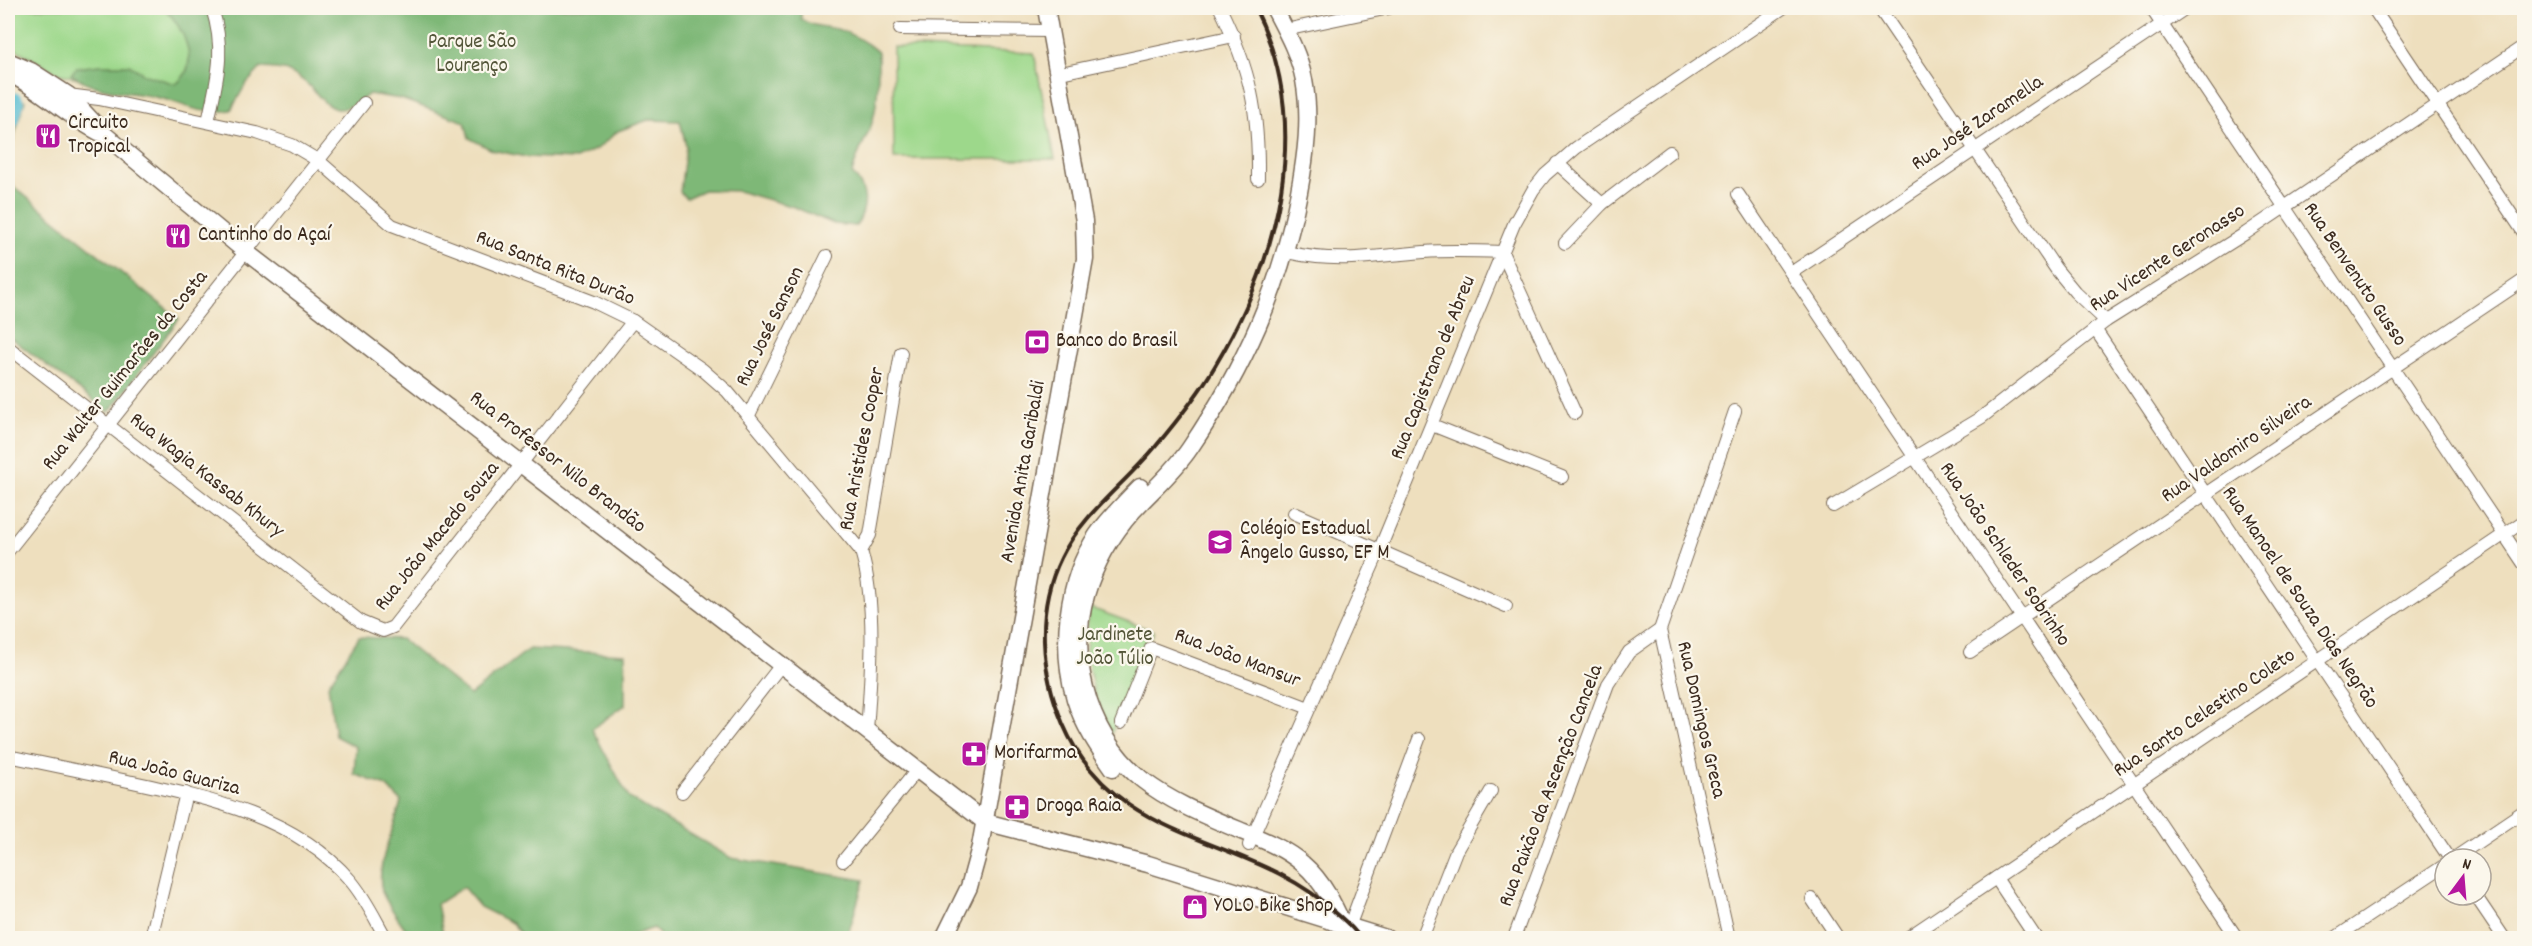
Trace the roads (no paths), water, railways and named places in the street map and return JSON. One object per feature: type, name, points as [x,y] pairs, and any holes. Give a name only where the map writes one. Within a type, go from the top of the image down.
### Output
[{"type":"main road","name":"Avenida Anita Garibaldi","points":[[944,939],[969,887],[985,822],[1085,251],[1084,221],[1046,8]]},
{"type":"main road","points":[[1274,8],[1303,78],[1308,126],[1302,180],[1286,252],[1256,334],[1204,423],[1179,462],[1126,520],[1098,561],[1083,600],[1079,645],[1080,666],[1092,711],[1101,730],[1124,763],[1140,779],[1173,801],[1251,841],[1294,867],[1307,878],[1344,930],[1386,939]]},
{"type":"main road","name":"Rua Professor Nilo Brandão","points":[[8,62],[32,71],[68,95],[105,135],[246,252],[985,822]]},
{"type":"main road","name":"Rua Professor Nilo Brandão","points":[[8,73],[37,90],[75,120],[105,135]]},
{"type":"main road","points":[[985,822],[1148,864],[1371,939]]},
{"type":"street","points":[[208,123],[219,67],[220,47],[218,28],[212,8]]},
{"type":"street","points":[[1220,8],[1234,36],[1254,98],[1259,141],[1258,179]]},
{"type":"street","points":[[1285,30],[1389,8]]},
{"type":"street","name":"Rua Capistrano de Abreu","points":[[1251,841],[1379,551],[1502,252],[1528,198],[1545,175],[1600,130],[1783,8]]},
{"type":"street","points":[[1880,8],[2056,269],[2075,292],[2106,321]]},
{"type":"street","name":"Rua Benvenuto Gusso","points":[[2151,8],[2524,564]]},
{"type":"street","name":"Rua José Zaramella","points":[[1791,273],[2186,8]]},
{"type":"street","points":[[2373,8],[2524,233]]},
{"type":"street","points":[[900,29],[1049,31]]},
{"type":"street","points":[[1056,74],[1234,36]]},
{"type":"street","name":"Rua Vicente Geronasso","points":[[1833,506],[1993,410],[2106,321],[2285,207],[2524,46]]},
{"type":"street","name":"Rua Santa Rita Durão","points":[[68,95],[99,99],[274,138],[299,148],[319,161],[379,216],[399,229],[594,302],[633,321],[716,380],[749,415],[861,551],[867,570],[870,606],[867,731]]},
{"type":"street","name":"Rua Walter Guimarães da Costa","points":[[8,551],[364,104]]},
{"type":"street","points":[[1565,243],[1602,204],[1670,152]]},
{"type":"street","points":[[1557,164],[1602,204]]},
{"type":"street","name":"Rua João Schleder Sobrinho","points":[[1738,194],[2237,939]]},
{"type":"street","points":[[1286,252],[1328,260],[1440,251],[1502,252],[1575,413]]},
{"type":"street","name":"Rua José Sanson","points":[[749,415],[827,256]]},
{"type":"street","name":"Rua Valdomiro Silveira","points":[[1970,652],[2524,280]]},
{"type":"street","name":"Rua João Macedo Souza","points":[[382,631],[393,627],[633,321]]},
{"type":"street","name":"Rua Manoel de Souza Dias Negrão","points":[[2095,329],[2444,847]]},
{"type":"street","name":"Rua Wagia Kassab Khury","points":[[8,347],[361,622],[382,631]]},
{"type":"street","name":"Rua Aristides Cooper","points":[[861,551],[870,535],[901,353]]},
{"type":"street","name":"Rua Domingos Greca","points":[[1729,939],[1660,630],[1735,411]]},
{"type":"street","points":[[1432,425],[1562,477]]},
{"type":"street","points":[[1294,513],[1506,606]]},
{"type":"street","name":"Rua Santo Celestino Coleto","points":[[1907,939],[2524,521]]},
{"type":"street","name":"Rua Paixão da Ascenção Cancela","points":[[1514,939],[1608,684],[1629,652],[1660,630]]},
{"type":"street","name":"Rua João Mansur","points":[[1120,723],[1151,648],[1310,708]]},
{"type":"street","points":[[682,792],[781,665]]},
{"type":"street","points":[[1344,930],[1419,739]]},
{"type":"street","name":"Rua João Guariza","points":[[8,756],[186,794],[256,816],[314,849],[350,879],[362,895],[386,939]]},
{"type":"street","points":[[843,861],[917,770]]},
{"type":"street","points":[[1422,939],[1456,851],[1491,791]]},
{"type":"street","points":[[151,939],[186,794]]},
{"type":"street","points":[[2470,847],[2524,811]]},
{"type":"street","points":[[2335,939],[2433,872]]},
{"type":"street","points":[[1996,878],[2036,939]]},
{"type":"street","points":[[1812,899],[1838,939]]},
{"type":"street","points":[[2483,907],[2504,939]]},
{"type":"waterway","points":[[8,119],[13,103]]},
{"type":"railway","points":[[1255,8],[1273,52],[1283,98],[1285,144],[1281,190],[1271,236],[1257,281],[1238,325],[1215,366],[1187,408],[1144,460],[1080,527],[1061,558],[1047,599],[1044,620],[1046,663],[1063,724],[1086,765],[1116,795],[1150,817],[1265,867],[1302,887],[1343,919],[1360,938]]},
{"type":"place","name":"Circuito Tropical","points":[[48,136]]},
{"type":"place","name":"Cantinho do Açaí","points":[[178,236]]},
{"type":"place","name":"Banco do Brasil","points":[[1037,342]]},
{"type":"place","name":"Colégio Estadual Ângelo Gusso, EF M","points":[[1220,542]]},
{"type":"place","name":"Morifarma","points":[[974,754]]},
{"type":"place","name":"Droga Raia","points":[[1017,807]]},
{"type":"place","name":"YOLO Bike Shop","points":[[1195,907]]},
{"type":"park label","name":"Parque São Lourenço","points":[[472,55]]},
{"type":"park label","name":"Jardinete João Túlio","points":[[1115,648]]}]
